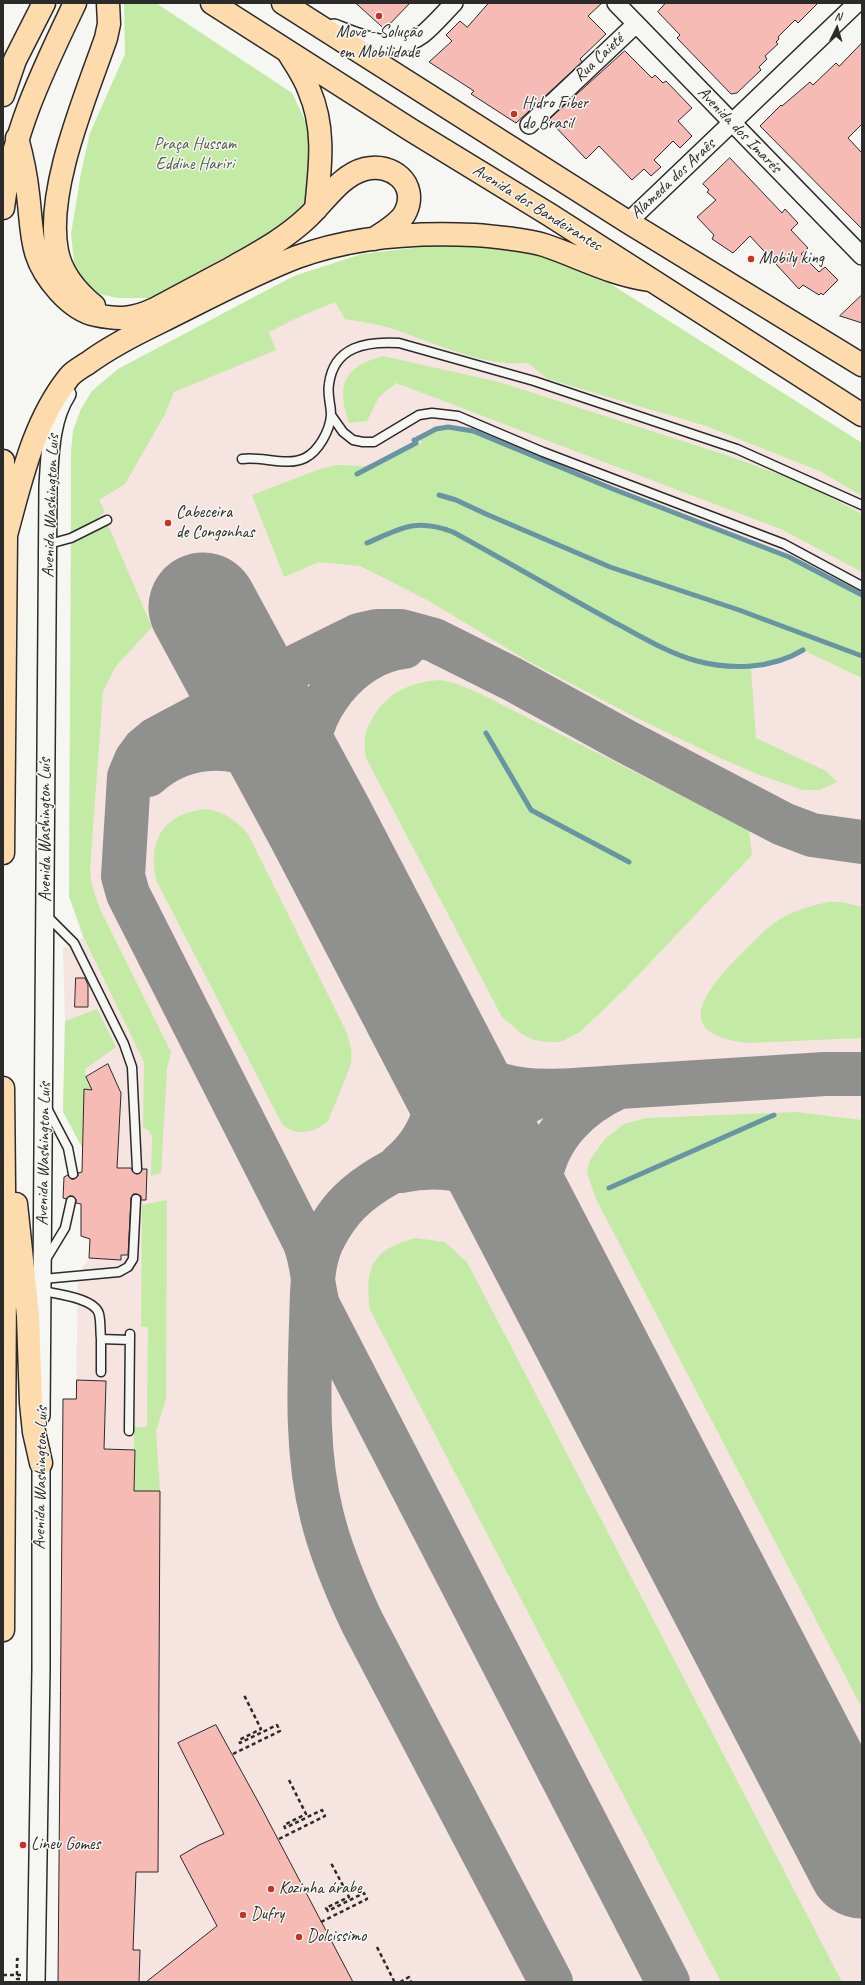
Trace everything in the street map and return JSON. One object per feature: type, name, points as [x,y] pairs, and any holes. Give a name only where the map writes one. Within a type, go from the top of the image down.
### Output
[{"type":"highway","points":[[3,95],[15,60],[44,3]]},
{"type":"highway","points":[[3,208],[17,138],[35,89],[75,3]]},
{"type":"highway","points":[[104,317],[79,292],[66,274],[57,252],[54,227],[61,178],[72,137],[106,38],[109,24],[108,3]]},
{"type":"highway","name":"Avenida dos Bandeirantes","points":[[212,3],[862,415]]},
{"type":"highway","points":[[291,8],[628,222],[862,365]]},
{"type":"highway","points":[[286,49],[309,89],[318,116],[321,138],[316,209]]},
{"type":"highway","points":[[17,138],[24,161],[29,196],[32,239],[37,259],[44,274],[67,300],[86,313],[115,319],[140,317],[274,245],[297,227],[339,184],[353,174],[364,169],[379,167],[394,172],[403,178],[408,188],[409,200],[406,212],[399,220],[374,239]]},
{"type":"highway","points":[[6,535],[29,456],[40,427],[54,400],[70,376],[110,346],[250,277],[298,257],[338,245],[374,239],[424,235],[475,235],[542,245],[616,273],[650,280]]},
{"type":"highway","points":[[3,461],[6,535],[3,854]]},
{"type":"highway","points":[[3,1088],[3,1630]]},
{"type":"highway","points":[[4,1181],[12,1192],[17,1207],[28,1316],[32,1418],[41,1464]]},
{"type":"street","points":[[291,8],[356,36],[380,44],[399,45],[411,42],[423,34],[454,3]]},
{"type":"street","name":"Avenida dos Imarés","points":[[616,3],[862,256]]},
{"type":"street","name":"Alameda dos Araês","points":[[628,222],[857,3]]},
{"type":"street","name":"Rua Caieté","points":[[528,125],[636,24]]},
{"type":"street","name":"Avenida Washington Luís","points":[[29,1979],[41,1669],[41,1464],[49,544],[48,486],[54,429],[61,402],[80,374],[110,346]]},
{"type":"lane","points":[[242,459],[252,457],[292,461],[305,458],[315,451],[322,442],[331,415],[328,384],[332,369],[339,359],[349,351],[375,342],[399,343],[534,381],[737,449],[862,505]]},
{"type":"lane","points":[[331,415],[343,432],[353,440],[363,442],[374,442],[419,415],[432,413],[458,416],[543,452],[784,544],[862,586]]},
{"type":"lane","points":[[49,544],[71,538],[107,520]]},
{"type":"lane","points":[[46,915],[74,943],[126,1049],[132,1067],[137,1169]]},
{"type":"lane","points":[[44,1103],[68,1148],[73,1174]]},
{"type":"lane","points":[[43,1278],[119,1272],[128,1267],[133,1259],[136,1199]]},
{"type":"lane","points":[[43,1278],[65,1228],[71,1201]]},
{"type":"lane","points":[[43,1278],[97,1309],[99,1314],[101,1339],[102,1372]]},
{"type":"lane","points":[[101,1339],[130,1337],[129,1431]]},
{"type":"path","points":[[234,1754],[280,1731],[276,1725],[240,1743],[239,1740],[261,1729],[244,1695]]},
{"type":"path","points":[[279,1839],[325,1816],[322,1810],[285,1828],[284,1825],[306,1814],[289,1780]]},
{"type":"path","points":[[321,1922],[367,1899],[364,1893],[328,1911],[326,1908],[349,1897],[331,1863]]},
{"type":"path","points":[[377,1947],[394,1981],[392,1982]]},
{"type":"path","points":[[3,1975],[29,1979]]},
{"type":"path","points":[[400,1982],[409,1977],[412,1982]]},
{"type":"shaded area","points":[[431,246],[609,283],[862,443],[862,1982],[58,1982],[63,1399],[76,1399],[78,1275],[89,1258],[90,1239],[81,1236],[81,1204],[63,1198],[64,1177],[82,1171],[82,1147],[63,1112],[65,1021],[63,948],[83,938],[69,896],[71,452],[73,431],[81,409],[92,391],[118,369],[294,276],[362,254]]},
{"type":"green space","name":"Praça Hussam Eddine Hariri","points":[[124,3],[156,3],[292,93],[312,135],[307,201],[283,225],[151,298],[117,298],[100,294],[85,282],[75,270],[71,234],[81,173],[90,133],[125,54]]},
{"type":"green space","points":[[476,244],[537,254],[581,269],[609,283],[862,443],[862,496],[822,472],[706,426],[548,379],[528,363],[494,362],[444,348],[390,328],[345,319],[335,302],[301,316],[269,332],[276,350],[174,392],[165,414],[125,484],[99,500],[105,512],[95,520],[71,532],[71,452],[73,431],[81,409],[92,391],[118,369],[294,276],[362,254],[431,246]]},
{"type":"green space","points":[[383,356],[499,382],[726,455],[803,483],[862,514],[862,572],[783,530],[396,383],[379,397],[367,421],[349,423],[343,398],[343,388],[346,379],[351,372],[359,366],[370,360]]},
{"type":"green space","points":[[448,428],[473,432],[613,490],[789,558],[862,597],[862,678],[805,651],[785,660],[751,669],[756,738],[826,771],[837,782],[820,790],[803,790],[757,774],[718,757],[635,717],[528,661],[429,601],[360,566],[319,562],[284,577],[252,495],[320,469],[337,465],[365,466],[422,443],[419,439],[436,430]]},
{"type":"green space","points":[[108,525],[152,627],[116,666],[103,692],[90,869],[92,886],[100,909],[171,1052],[167,1069],[161,1173],[151,1176],[152,1136],[149,1131],[143,1127],[144,1062],[84,938],[69,896],[71,545]]},
{"type":"green space","points":[[440,680],[455,683],[481,694],[749,830],[752,855],[626,988],[580,1032],[561,1042],[534,1040],[522,1034],[502,1017],[366,758],[366,731],[372,719],[385,702],[392,695],[410,686]]},
{"type":"green space","points":[[206,809],[219,812],[229,817],[248,834],[346,1031],[352,1053],[350,1067],[328,1121],[311,1131],[293,1131],[282,1124],[157,882],[154,868],[154,854],[156,842],[161,832],[169,823],[179,816]]},
{"type":"green space","points":[[829,902],[842,902],[862,907],[862,1038],[749,1043],[723,1038],[708,1030],[701,1020],[702,1008],[708,994],[730,965],[761,934],[779,919],[814,905]]},
{"type":"green space","points":[[97,1009],[116,1047],[85,1069],[86,1077],[92,1090],[84,1090],[82,1147],[63,1112],[65,1021]]},
{"type":"green space","points":[[796,1112],[862,1120],[862,1708],[596,1199],[587,1173],[590,1160],[605,1139],[624,1124],[646,1118]]},
{"type":"green space","points":[[167,1200],[166,1399],[156,1431],[160,1491],[134,1491],[134,1427],[147,1427],[148,1327],[141,1326],[142,1205]]},
{"type":"green space","points":[[415,1238],[445,1242],[467,1262],[842,1982],[721,1982],[370,1310],[369,1282],[370,1271],[374,1262],[380,1255],[389,1249],[400,1243]]},
{"type":"building","points":[[356,3],[410,3],[385,29]]},
{"type":"building","points":[[489,3],[602,3],[588,16],[606,34],[580,59],[582,62],[516,123],[471,94],[474,91],[429,62],[452,41],[446,35],[460,21],[467,27]]},
{"type":"building","points":[[666,3],[818,3],[798,23],[795,20],[778,37],[779,39],[776,42],[778,44],[765,56],[767,59],[759,67],[761,70],[737,93],[731,94],[677,38],[680,35],[658,12]]},
{"type":"building","points":[[862,43],[862,124],[848,138],[862,153],[862,229],[760,126],[781,105],[782,106],[810,82],[813,85],[836,63],[839,66]]},
{"type":"building","points":[[625,51],[652,78],[655,75],[663,83],[666,81],[692,108],[678,121],[692,136],[680,148],[673,141],[654,160],[661,167],[651,176],[644,169],[632,180],[599,146],[586,159],[549,120]]},
{"type":"building","points":[[730,158],[782,213],[785,209],[798,223],[791,230],[808,248],[801,254],[819,272],[825,267],[838,280],[823,295],[821,293],[819,295],[803,285],[799,289],[750,236],[733,253],[712,239],[714,235],[697,217],[716,200],[707,192],[709,190],[703,184]]},
{"type":"building","points":[[862,295],[862,323],[840,316]]},
{"type":"building","points":[[76,978],[85,978],[88,985],[88,1007],[75,1007]]},
{"type":"building","points":[[108,1064],[121,1093],[117,1168],[131,1168],[133,1172],[137,1174],[140,1173],[142,1169],[147,1169],[146,1200],[141,1200],[141,1196],[137,1194],[133,1194],[131,1198],[128,1255],[121,1255],[121,1260],[89,1258],[90,1239],[81,1236],[81,1204],[76,1203],[76,1199],[73,1196],[69,1196],[66,1199],[63,1198],[64,1177],[68,1175],[71,1179],[74,1179],[78,1176],[78,1173],[82,1172],[84,1089],[92,1090],[86,1077]]},
{"type":"building","points":[[77,1380],[106,1381],[104,1449],[135,1450],[134,1491],[160,1491],[158,1872],[136,1872],[133,1950],[140,1950],[139,1982],[58,1982],[63,1399],[76,1399]]},
{"type":"building","points":[[216,1725],[353,1982],[146,1982],[217,1926],[180,1856],[199,1845],[224,1834],[178,1743]]},
{"type":"waterway","points":[[417,439],[436,429],[448,427],[473,431],[613,489],[789,557],[862,595]]},
{"type":"waterway","points":[[357,474],[416,443],[414,440]]},
{"type":"waterway","points":[[439,495],[456,500],[610,567],[739,610],[862,656]]},
{"type":"waterway","points":[[367,543],[400,529],[418,525],[440,528],[453,532],[643,638],[664,649],[697,661],[724,666],[751,666],[778,661],[803,650]]},
{"type":"waterway","points":[[486,733],[531,810],[629,862]]},
{"type":"waterway","points":[[609,1188],[774,1115]]},
{"type":"taxiway","points":[[668,1982],[318,1305],[311,1265],[304,1241],[128,894],[123,876],[129,777],[136,760],[144,749],[156,739],[248,690],[359,635],[377,631],[401,631],[434,640],[512,679],[623,740],[783,824],[812,835],[862,842]]},
{"type":"taxiway","points":[[321,825],[310,788],[307,766],[308,746],[313,725],[322,706],[334,688],[349,673],[366,661],[384,652],[404,647]]},
{"type":"taxiway","points":[[148,775],[173,758],[187,753],[202,750],[232,750],[247,753],[267,762],[303,791]]},
{"type":"taxiway","points":[[421,1016],[442,1044],[462,1065],[484,1078],[506,1086],[531,1090],[557,1091],[619,1087],[604,1094],[578,1113],[567,1124],[550,1150],[544,1165],[539,1189],[538,1213],[540,1245]]},
{"type":"taxiway","points":[[400,1165],[414,1151],[424,1137],[431,1122],[435,1107],[437,1075],[432,1039]]},
{"type":"taxiway","points":[[619,1087],[825,1074],[862,1074]]},
{"type":"taxiway","points":[[546,1092],[384,1176],[362,1191],[342,1210],[323,1240],[315,1263],[312,1294],[309,1396],[313,1468],[322,1516],[334,1557],[362,1622],[551,1982]]},
{"type":"taxiway","points":[[401,1171],[438,1168],[463,1171],[475,1175],[497,1188],[528,1223]]},
{"type":"runway","points":[[203,607],[321,825],[862,1864]]},
{"type":"place","name":"Move - Solução em Mobilidade","points":[[379,16]]},
{"type":"place","name":"Hidro Fiber do Brasil","points":[[514,114]]},
{"type":"place","name":"Mobily king","points":[[751,259]]},
{"type":"place","name":"Cabeceira de Congonhas","points":[[168,523]]},
{"type":"place","name":"Lineu Gomes","points":[[23,1845]]},
{"type":"place","name":"Kozinha árabe","points":[[271,1889]]},
{"type":"place","name":"Dufry","points":[[243,1915]]},
{"type":"place","name":"Dolcissimo","points":[[299,1937]]}]
